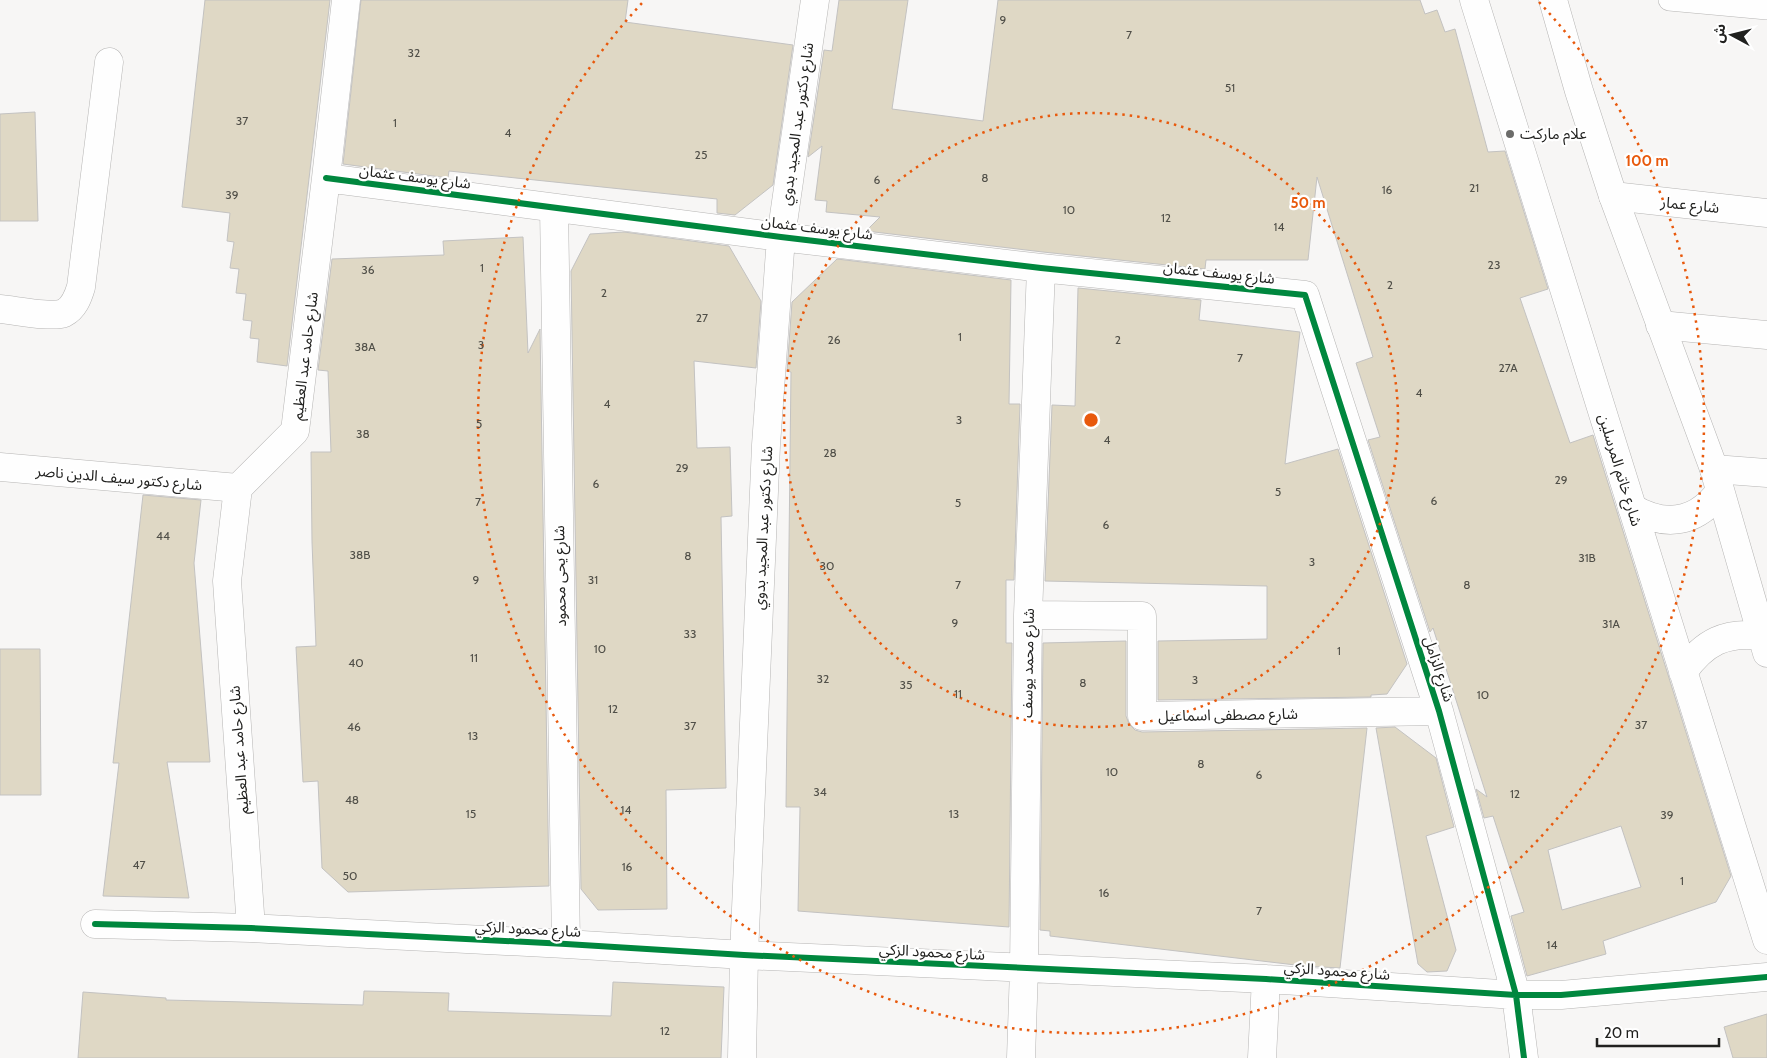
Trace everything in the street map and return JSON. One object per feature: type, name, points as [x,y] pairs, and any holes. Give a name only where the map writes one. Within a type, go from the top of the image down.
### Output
[{"type":"street","name":"شارع حامد عبد العظيم","points":[[251,928],[227,581],[238,488],[295,431],[346,0]]},
{"type":"street","name":"شارع دكتور عبد المجيد بدوي","points":[[742,1058],[744,955],[766,445],[781,237],[815,0]]},
{"type":"street","name":"شارع خاتم المرسلين","points":[[1474,0],[1767,940]]},
{"type":"street","points":[[1553,0],[1579,91],[1613,196],[1717,480],[1764,644]]},
{"type":"street","points":[[0,309],[54,314],[64,313],[73,306],[78,298],[82,287],[109,62]]},
{"type":"street","name":"شارع يوسف عثمان","points":[[326,178],[781,237],[1041,268],[1305,295]]},
{"type":"street","name":"شارع عمار","points":[[1613,196],[1767,213]]},
{"type":"street","name":"شارع يحى محمود","points":[[554,208],[566,944]]},
{"type":"street","name":"شارع محمد يوسف","points":[[1021,1058],[1024,969],[1028,615],[1041,268]]},
{"type":"street","name":"شارع الزامل","points":[[1305,295],[1439,711],[1516,995],[1524,1058]]},
{"type":"street","points":[[1660,325],[1767,335]]},
{"type":"street","name":"شارع دكتور سيف الدين ناصر","points":[[0,467],[238,488]]},
{"type":"street","points":[[1717,480],[1767,473]]},
{"type":"street","points":[[1632,508],[1645,516],[1659,520],[1687,517],[1700,511],[1712,502],[1717,480]]},
{"type":"street","name":"شارع مصطفى اسماعيل","points":[[1028,615],[1142,616],[1142,716],[1439,711]]},
{"type":"street","points":[[1683,672],[1704,648],[1717,640],[1747,634],[1764,644]]},
{"type":"street","name":"شارع محمود الزكي","points":[[95,924],[251,928],[744,955],[1266,979],[1516,995],[1561,995],[1767,977]]},
{"type":"street","points":[[1262,1058],[1266,979]]},
{"type":"lane","points":[[1669,0],[1767,9]]},
{"type":"building","points":[[205,0],[330,0],[287,366],[257,362],[259,339],[250,338],[252,321],[243,320],[246,294],[236,293],[239,269],[230,268],[234,242],[227,241],[230,213],[182,207]]},
{"type":"building","points":[[361,0],[628,0],[625,22],[793,45],[773,185],[735,215],[717,213],[717,199],[449,171],[448,178],[343,164]]},
{"type":"building","points":[[839,0],[908,0],[892,109],[983,121],[998,0],[1420,0],[1425,14],[1437,10],[1445,32],[1455,29],[1488,152],[1505,151],[1548,289],[1520,298],[1570,443],[1593,435],[1731,876],[1716,902],[1603,941],[1606,954],[1527,976],[1511,916],[1524,912],[1493,816],[1484,818],[1476,789],[1487,797],[1433,628],[1430,632],[1368,440],[1380,437],[1356,363],[1373,357],[1317,177],[1308,260],[1206,260],[1205,269],[866,231],[880,217],[826,212],[827,201],[815,200],[822,146],[808,157],[824,50],[832,51]],"holes":[[[1621,826],[1641,887],[1562,910],[1548,850]]]},
{"type":"building","points":[[35,112],[38,221],[0,221],[0,114]]},
{"type":"building","points":[[624,232],[729,246],[761,301],[756,368],[694,361],[697,448],[730,447],[732,516],[721,517],[726,788],[666,790],[667,909],[598,910],[581,889],[571,271],[590,234]]},
{"type":"building","points":[[523,237],[528,353],[540,329],[549,886],[348,892],[322,868],[318,781],[303,782],[296,647],[316,646],[311,452],[331,452],[328,371],[318,370],[332,259],[444,255],[443,241]]},
{"type":"building","points":[[837,259],[1011,280],[1009,404],[1020,404],[1014,580],[1006,580],[1006,643],[1012,643],[1009,927],[798,911],[800,807],[786,807],[791,372],[787,371],[792,302]]},
{"type":"building","points":[[1078,288],[1201,300],[1199,320],[1300,332],[1285,464],[1338,449],[1407,664],[1387,694],[1371,695],[1371,697],[1158,700],[1158,641],[1267,639],[1267,586],[1045,581],[1052,405],[1075,406]]},
{"type":"building","points":[[143,495],[201,500],[194,563],[210,762],[167,762],[189,898],[103,896],[119,763],[113,763]]},
{"type":"building","points":[[1126,641],[1126,716],[1129,724],[1135,730],[1142,732],[1367,728],[1340,968],[1304,966],[1050,936],[1050,931],[1040,930],[1043,643]]},
{"type":"building","points":[[0,649],[40,649],[41,795],[0,795]]},
{"type":"building","points":[[1395,727],[1436,758],[1454,827],[1426,836],[1456,950],[1447,971],[1427,972],[1418,964],[1376,728]]},
{"type":"building","points":[[613,982],[724,987],[721,1058],[78,1058],[83,992],[166,998],[166,1000],[363,1005],[364,991],[449,993],[448,1011],[611,1016]]},
{"type":"building","points":[[1767,1014],[1767,1058],[1733,1058],[1724,1027]]},
{"type":"cycle path","points":[[326,178],[781,237],[1041,268],[1305,295],[1439,711],[1516,995],[1524,1058]]},
{"type":"cycle path","points":[[95,924],[251,928],[744,955],[1266,979],[1516,995],[1561,995],[1767,977]]},
{"type":"place","name":"علام ماركت","points":[[1510,134]]}]
